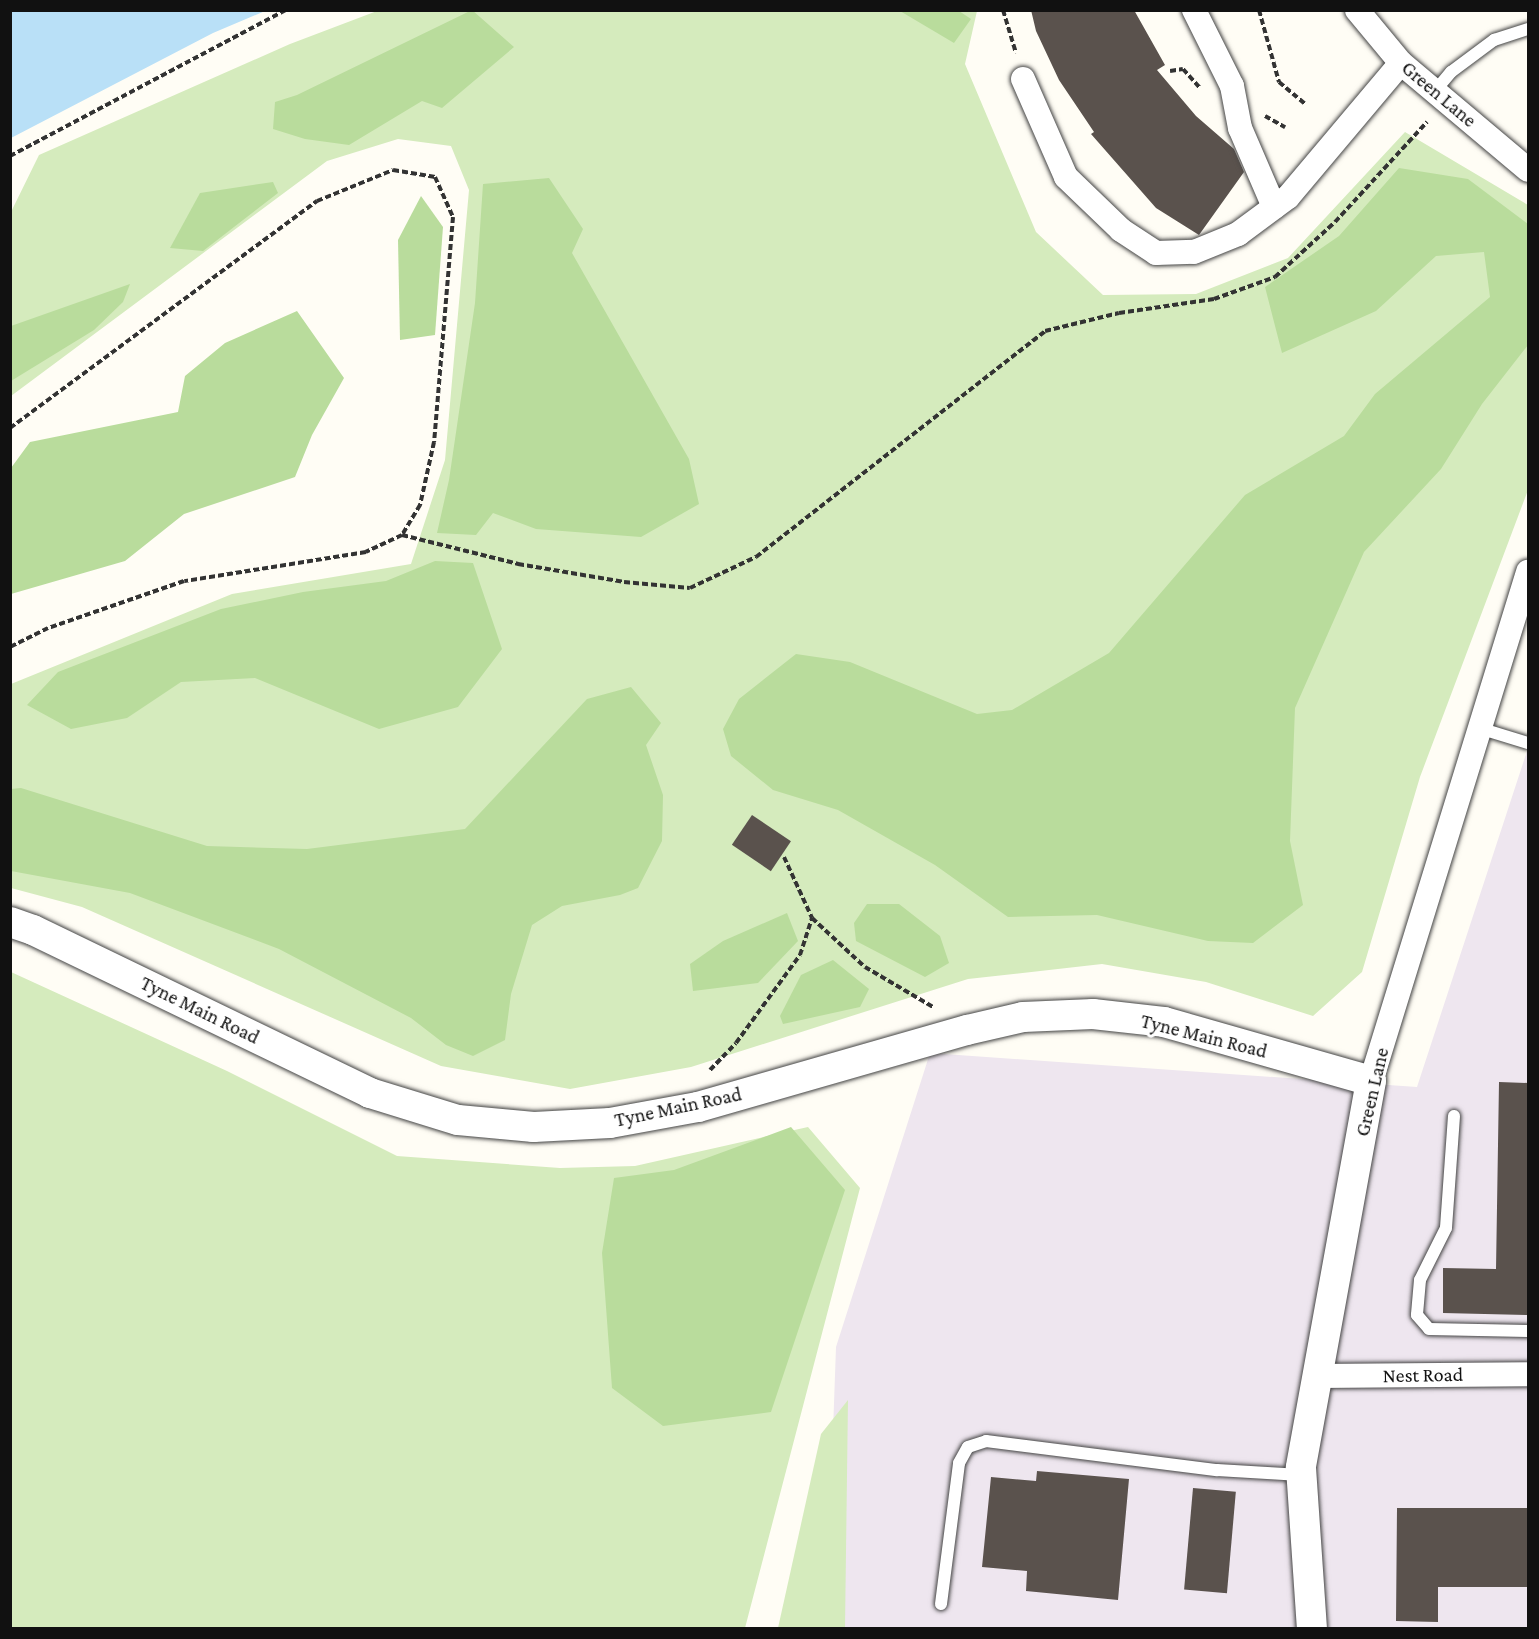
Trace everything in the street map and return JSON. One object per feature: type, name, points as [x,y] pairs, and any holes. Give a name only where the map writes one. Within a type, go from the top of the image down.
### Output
[{"type":"street","points":[[1194,10],[1232,86],[1240,128],[1274,207]]},
{"type":"street","name":"Green Lane","points":[[1357,10],[1401,63],[1528,170]]},
{"type":"street","points":[[1023,79],[1066,177],[1121,230],[1156,254],[1194,252],[1238,234],[1288,197],[1401,63]]},
{"type":"street","name":"Green Lane","points":[[1312,1629],[1301,1475],[1371,1081],[1479,728],[1522,608],[1528,572]]},
{"type":"street","name":"Tyne Main Road","points":[[10,922],[33,930],[370,1093],[458,1120],[534,1127],[610,1123],[698,1107],[967,1030],[1023,1017],[1093,1014],[1164,1022],[1371,1081]]},
{"type":"street","name":"Nest Road","points":[[1318,1376],[1528,1374]]},
{"type":"lane","points":[[1435,91],[1451,72],[1494,40],[1528,29]]},
{"type":"lane","points":[[1479,728],[1528,743]]},
{"type":"lane","points":[[1454,1116],[1446,1228],[1420,1280],[1418,1315],[1429,1329],[1528,1331]]},
{"type":"lane","points":[[941,1604],[959,1463],[968,1447],[986,1441],[1217,1470],[1301,1475]]},
{"type":"path","points":[[10,156],[286,10]]},
{"type":"path","points":[[1003,10],[1023,79]]},
{"type":"path","points":[[1259,10],[1279,82],[1305,104]]},
{"type":"path","points":[[402,535],[518,564],[624,582],[690,588],[756,557],[1045,331],[1119,313],[1214,299],[1275,277],[1335,222],[1438,110],[1454,106]]},
{"type":"path","points":[[10,428],[317,201],[393,170],[435,177],[453,217],[434,442],[420,505],[402,535],[366,552],[184,581],[48,628],[10,647]]},
{"type":"path","points":[[784,857],[812,918],[865,967],[967,1030]]},
{"type":"path","points":[[698,1107],[706,1074],[736,1043],[800,955],[812,918]]},
{"type":"shaded area","points":[[1528,748],[1528,1628],[826,1628],[836,1347],[930,1053],[1417,1087]]},
{"type":"green space","points":[[472,10],[514,47],[442,108],[422,101],[349,145],[305,139],[273,129],[275,102],[297,95]]},
{"type":"green space","points":[[377,11],[977,11],[965,64],[1036,232],[1103,295],[1196,294],[1288,258],[1405,132],[1528,205],[1528,490],[1420,777],[1362,972],[1313,1016],[1206,982],[1102,964],[968,979],[691,1067],[570,1089],[441,1066],[82,907],[11,888],[11,684],[232,594],[411,564],[445,460],[469,190],[451,146],[398,139],[327,161],[11,396],[10,214],[39,155],[290,44]]},
{"type":"green space","points":[[900,11],[959,11],[971,19],[954,43]]},
{"type":"green space","points":[[1399,168],[1468,179],[1528,224],[1528,345],[1482,404],[1441,469],[1364,552],[1295,708],[1290,841],[1303,905],[1253,943],[1208,941],[1097,915],[1008,917],[935,865],[838,810],[773,790],[731,756],[723,729],[739,699],[796,654],[850,662],[977,714],[1012,710],[1109,653],[1245,495],[1344,436],[1375,394],[1490,297],[1484,252],[1436,256],[1376,311],[1282,353],[1265,287],[1339,236]]},
{"type":"green space","points":[[549,178],[583,229],[572,253],[689,459],[699,504],[641,537],[536,529],[493,513],[476,535],[437,533],[449,480],[475,303],[483,184]]},
{"type":"green space","points":[[273,182],[278,193],[203,251],[170,248],[200,193]]},
{"type":"green space","points":[[421,196],[443,227],[435,335],[400,340],[398,240]]},
{"type":"green space","points":[[130,284],[123,302],[94,330],[11,381],[11,326]]},
{"type":"green space","points":[[297,311],[344,378],[312,435],[295,477],[184,514],[125,561],[11,594],[11,468],[30,442],[178,412],[185,376],[225,343]]},
{"type":"green space","points":[[435,561],[473,563],[502,649],[458,707],[379,729],[255,678],[181,682],[127,718],[71,729],[27,705],[58,672],[221,609],[303,592],[386,581]]},
{"type":"green space","points":[[631,687],[661,723],[646,745],[663,795],[662,841],[638,888],[620,895],[562,906],[532,925],[511,994],[505,1040],[473,1056],[446,1045],[411,1018],[279,949],[130,893],[11,871],[11,789],[21,788],[207,846],[307,849],[465,829],[587,699]]},
{"type":"green space","points":[[867,904],[899,904],[940,936],[949,963],[925,977],[856,941],[854,923]]},
{"type":"green space","points":[[787,913],[798,941],[758,983],[693,991],[690,964],[723,941]]},
{"type":"green space","points":[[833,960],[869,989],[860,1007],[783,1024],[780,1016],[801,975]]},
{"type":"green space","points":[[11,972],[227,1071],[397,1156],[560,1168],[635,1166],[808,1127],[860,1188],[745,1628],[11,1628]]},
{"type":"green space","points":[[791,1127],[845,1190],[771,1412],[663,1426],[612,1388],[602,1253],[614,1178],[674,1170]]},
{"type":"green space","points":[[848,1400],[845,1628],[778,1628],[821,1434]]},
{"type":"water","points":[[11,10],[265,11],[213,33],[11,138]]},
{"type":"building","points":[[1031,10],[1134,10],[1165,65],[1157,70],[1196,116],[1234,149],[1244,172],[1199,235],[1156,208],[1091,134],[1094,132],[1059,80],[1036,31]]},
{"type":"building","points":[[752,815],[791,841],[771,871],[732,845]]},
{"type":"building","points":[[1499,1082],[1528,1083],[1528,1315],[1443,1313],[1443,1268],[1496,1269]]},
{"type":"building","points":[[1037,1471],[1129,1479],[1118,1600],[1026,1591],[1027,1571],[982,1567],[991,1477],[1036,1481]]},
{"type":"building","points":[[1193,1488],[1236,1492],[1227,1593],[1184,1590]]},
{"type":"building","points":[[1397,1508],[1528,1508],[1528,1587],[1438,1587],[1438,1622],[1396,1621]]}]
